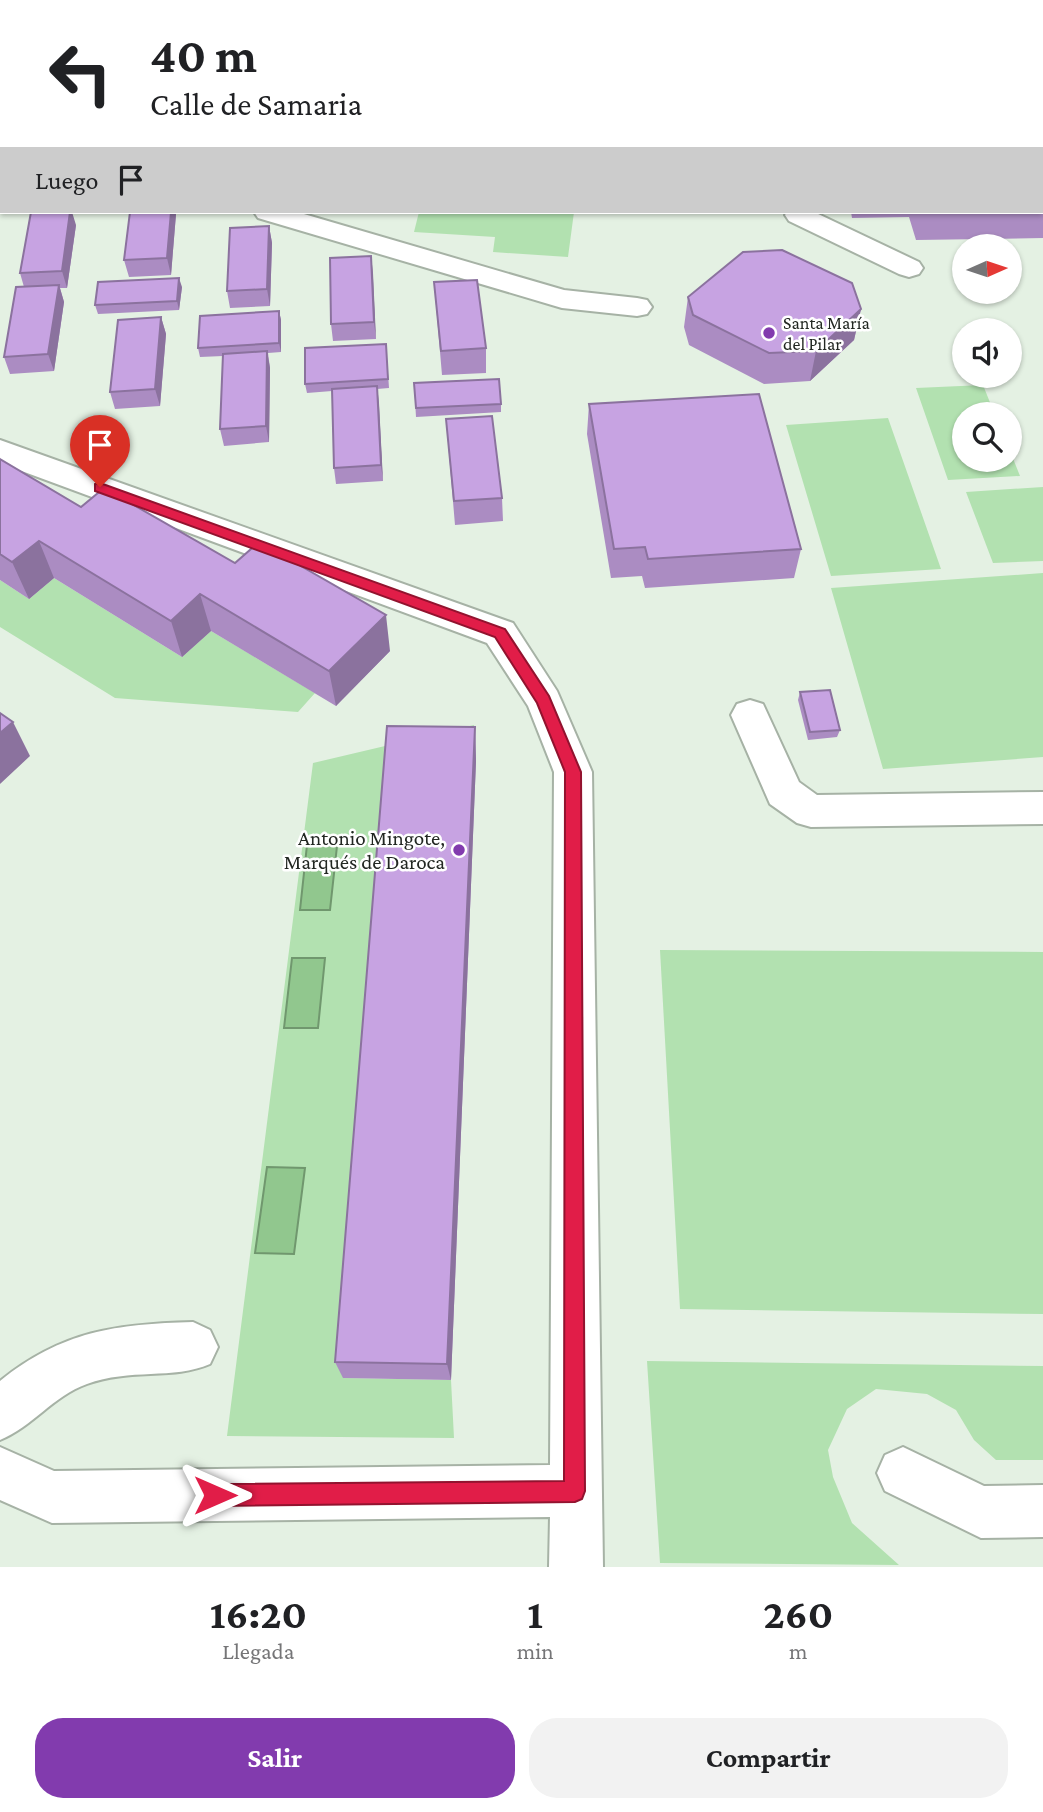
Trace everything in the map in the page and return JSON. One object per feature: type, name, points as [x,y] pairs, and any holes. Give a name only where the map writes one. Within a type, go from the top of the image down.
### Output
[{"type":"street","points":[[275,214],[562,299],[637,307]]},
{"type":"street","points":[[799,215],[909,268]]},
{"type":"street","points":[[0,451],[500,633],[544,701],[573,772],[576,1567]]},
{"type":"street","points":[[750,715],[784,793],[811,811],[1043,808]]},
{"type":"street","points":[[0,1415],[29,1387],[73,1363],[118,1350],[193,1347]]},
{"type":"street","points":[[0,1473],[52,1497],[575,1491]]},
{"type":"street","points":[[903,1473],[981,1512],[1043,1511]]},
{"type":"shaded area","points":[[418,214],[574,214],[568,257],[493,252],[495,237],[414,232]]},
{"type":"shaded area","points":[[916,388],[984,388],[990,402],[952,402],[952,472],[1018,472],[1020,476],[948,480]]},
{"type":"shaded area","points":[[888,418],[941,569],[831,576],[786,425]]},
{"type":"shaded area","points":[[1043,487],[1043,561],[993,563],[966,492]]},
{"type":"shaded area","points":[[1043,573],[1043,757],[883,769],[831,588]]},
{"type":"shaded area","points":[[54,578],[182,657],[211,631],[315,693],[298,712],[115,698],[0,627],[0,580],[29,599]]},
{"type":"shaded area","points":[[474,725],[476,761],[343,1378],[451,1380],[454,1438],[227,1436],[313,763]]},
{"type":"shaded area","points":[[307,845],[337,846],[330,910],[300,910]]},
{"type":"shaded area","points":[[660,950],[1043,952],[1043,1314],[680,1309]]},
{"type":"shaded area","points":[[292,958],[325,958],[318,1028],[284,1028]]},
{"type":"shaded area","points":[[267,1167],[305,1168],[294,1254],[255,1253]]},
{"type":"shaded area","points":[[647,1361],[1043,1366],[1043,1460],[996,1460],[974,1440],[956,1410],[927,1394],[876,1389],[847,1409],[828,1450],[833,1477],[852,1523],[899,1565],[660,1563]]},
{"type":"building","points":[[31,214],[70,214],[62,271],[20,273]]},
{"type":"building","points":[[130,214],[171,214],[167,258],[124,260]]},
{"type":"building","points":[[269,226],[267,289],[227,291],[230,228]]},
{"type":"building","points":[[782,250],[852,283],[861,309],[816,351],[769,353],[693,315],[688,297],[743,252]]},
{"type":"building","points":[[371,256],[374,322],[331,324],[330,258]]},
{"type":"building","points":[[179,278],[177,301],[95,305],[98,282]]},
{"type":"building","points":[[477,280],[486,348],[441,351],[434,282]]},
{"type":"building","points":[[59,285],[48,354],[4,357],[16,287]]},
{"type":"building","points":[[279,311],[279,343],[198,348],[200,316]]},
{"type":"building","points":[[161,317],[155,389],[110,392],[118,320]]},
{"type":"building","points":[[386,344],[388,379],[305,384],[305,348]]},
{"type":"building","points":[[267,351],[266,426],[220,429],[223,354]]},
{"type":"building","points":[[499,379],[501,404],[416,408],[414,383]]},
{"type":"building","points":[[377,386],[381,465],[334,468],[332,389]]},
{"type":"building","points":[[759,394],[801,549],[648,559],[645,547],[614,549],[589,404]]},
{"type":"building","points":[[492,416],[502,498],[454,501],[446,419]]},
{"type":"building","points":[[0,459],[81,507],[104,488],[235,563],[259,542],[386,615],[329,671],[200,594],[171,621],[39,541],[12,562],[0,554]]},
{"type":"building","points":[[830,690],[840,730],[810,732],[800,692]]},
{"type":"building","points":[[0,713],[13,722],[0,733]]},
{"type":"building","points":[[387,726],[475,727],[447,1364],[335,1362]]},
{"type":"place","name":"Santa María del Pilar","points":[[769,333]]},
{"type":"place","name":"Antonio Mingote, Marqués de Daroca","points":[[459,850]]},
{"type":"route","points":[[100,487],[500,633],[544,701],[573,772],[575,1491],[215,1495]]}]
